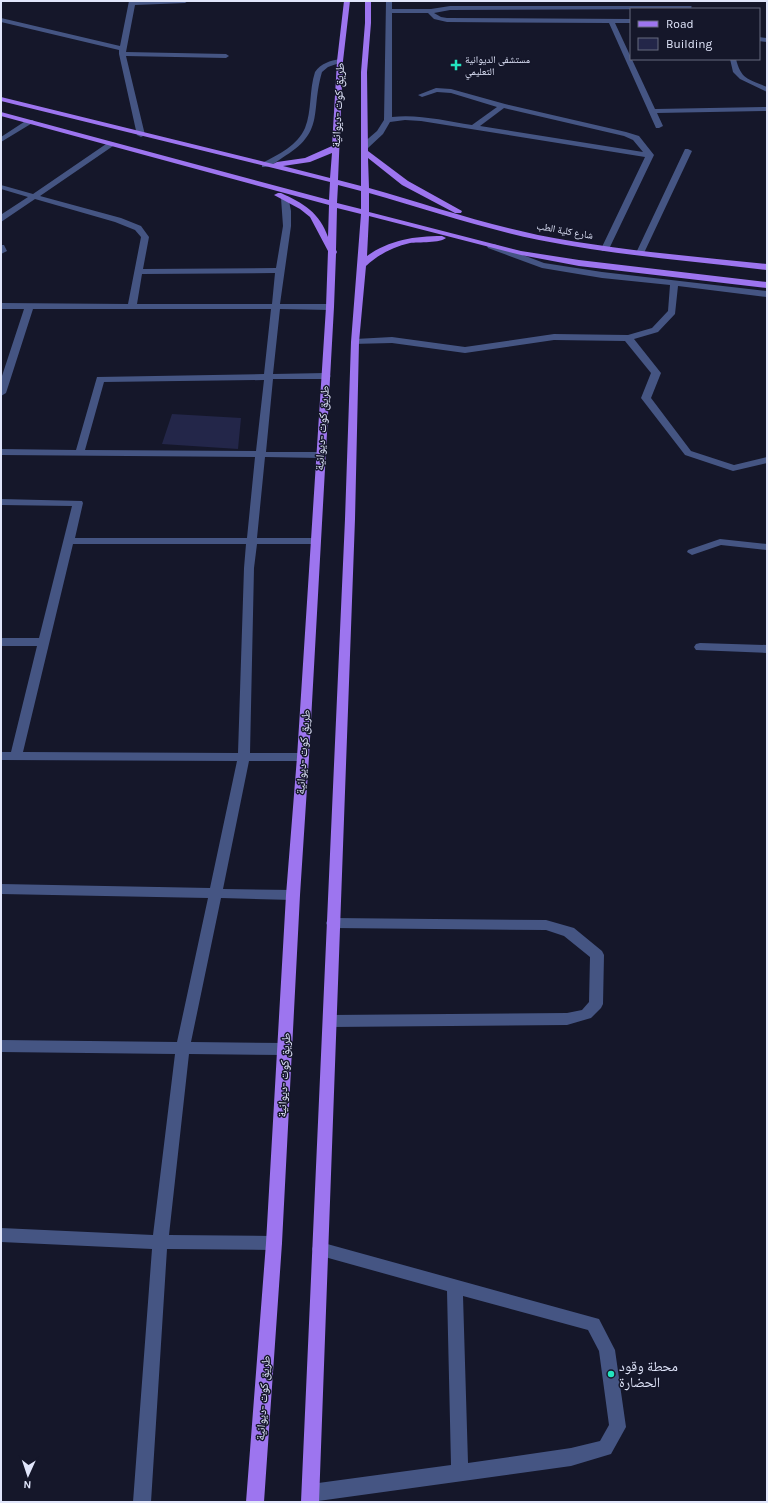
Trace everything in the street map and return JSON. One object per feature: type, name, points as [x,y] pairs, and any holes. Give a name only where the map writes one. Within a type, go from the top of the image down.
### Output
[{"type":"main road","name":"طريق كوت -ديوانية","points":[[255,1502],[274,1242],[293,895],[303,757],[320,455],[326,376],[333,252],[334,182],[340,61],[347,1]]},
{"type":"main road","name":"طريق كوت -ديوانية","points":[[310,1497],[350,519],[355,342],[365,213],[364,72],[368,23],[368,1]]},
{"type":"main road","name":"شارع كلية الطب","points":[[1,99],[334,182],[538,237],[605,249],[767,267]]},
{"type":"main road","points":[[3,115],[23,105]]},
{"type":"main road","points":[[3,115],[238,177],[365,213],[520,253],[579,263],[767,285]]},
{"type":"main road","points":[[265,165],[298,162],[320,156],[336,147]]},
{"type":"main road","points":[[365,149],[405,183],[482,223]]},
{"type":"main road","points":[[238,177],[285,198],[311,213],[320,226],[324,241],[333,252]]},
{"type":"main road","points":[[362,265],[376,253],[396,244],[420,239],[460,238]]},
{"type":"street","points":[[141,135],[122,52],[132,2],[184,1]]},
{"type":"street","points":[[365,149],[388,120],[389,1]]},
{"type":"street","points":[[389,11],[432,11],[450,5],[467,8],[689,6]]},
{"type":"street","points":[[467,8],[470,20]]},
{"type":"street","points":[[432,11],[431,14],[441,20],[630,21]]},
{"type":"street","points":[[1,20],[122,52],[226,56]]},
{"type":"street","points":[[611,21],[659,126]]},
{"type":"street","points":[[732,60],[736,72],[742,78],[767,90]]},
{"type":"street","points":[[265,165],[280,156],[302,138],[311,119],[317,73],[324,66],[340,61]]},
{"type":"street","points":[[422,95],[436,90],[451,91],[503,106],[626,134],[636,138],[650,155]]},
{"type":"street","points":[[475,126],[503,106]]},
{"type":"street","points":[[652,111],[767,109]]},
{"type":"street","points":[[388,120],[405,118],[421,119],[475,126],[650,155]]},
{"type":"street","points":[[1,140],[30,122]]},
{"type":"street","points":[[1,220],[112,144]]},
{"type":"street","points":[[640,253],[688,151]]},
{"type":"street","points":[[605,249],[650,155]]},
{"type":"street","points":[[1,187],[118,220],[138,228],[145,237],[132,307]]},
{"type":"street","points":[[142,1502],[160,1242],[183,1048],[244,757],[249,568],[280,270],[287,226],[285,198]]},
{"type":"street","points":[[491,246],[542,265],[602,276],[767,294]]},
{"type":"street","points":[[138,272],[280,270]]},
{"type":"street","points":[[355,342],[392,340],[465,350],[554,337],[628,338],[655,330],[672,312],[674,284]]},
{"type":"street","points":[[1,306],[330,307]]},
{"type":"street","points":[[1,393],[29,307]]},
{"type":"street","points":[[628,338],[656,373],[646,398],[688,453],[733,468],[767,460]]},
{"type":"street","points":[[80,452],[100,379],[326,376]]},
{"type":"street","points":[[1,452],[320,455]]},
{"type":"street","points":[[1,502],[78,503],[16,756]]},
{"type":"street","points":[[69,541],[316,541]]},
{"type":"street","points":[[692,552],[720,542],[767,547]]},
{"type":"street","points":[[1,642],[44,642]]},
{"type":"street","points":[[700,647],[767,649]]},
{"type":"street","points":[[1,756],[303,757]]},
{"type":"street","points":[[1,889],[293,895]]},
{"type":"street","points":[[330,1021],[568,1019],[586,1014],[596,1004],[597,955],[569,932],[546,925],[333,923]]},
{"type":"street","points":[[1,1046],[285,1049]]},
{"type":"street","points":[[1,1235],[160,1242],[274,1242]]},
{"type":"street","points":[[310,1497],[460,1472],[571,1457],[606,1448],[618,1427],[607,1350],[593,1324],[320,1249]]},
{"type":"street","points":[[455,1286],[460,1472]]},
{"type":"building","points":[[172,414],[241,418],[238,449],[162,444]]},
{"type":"place","name":"مستشفى الديوانية التعليمي","points":[[456,65]]},
{"type":"place","name":"محطة وقود الحضارة","points":[[611,1374]]}]
